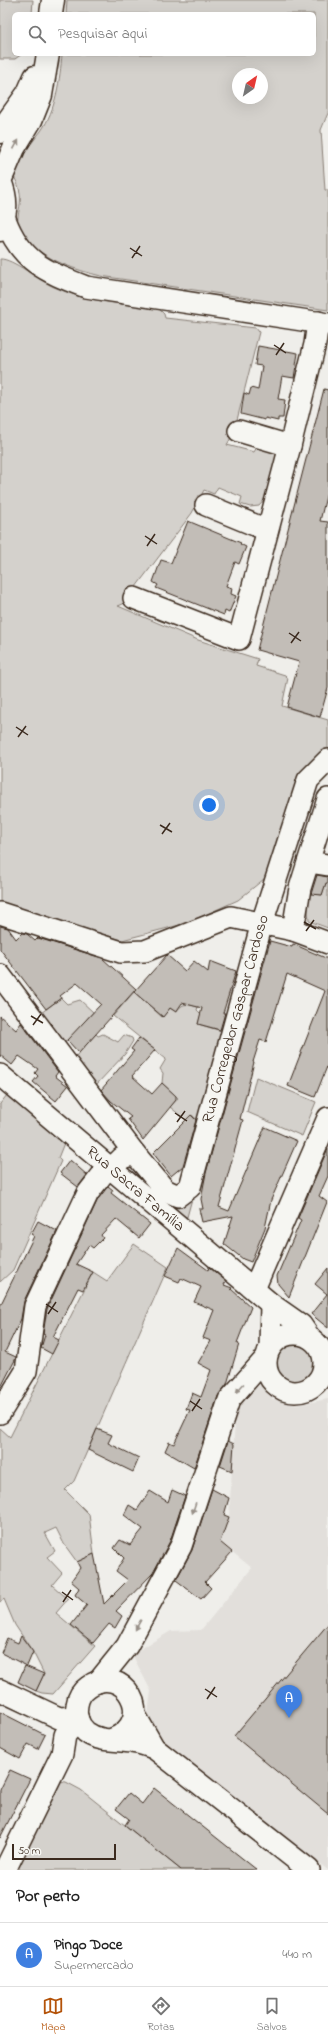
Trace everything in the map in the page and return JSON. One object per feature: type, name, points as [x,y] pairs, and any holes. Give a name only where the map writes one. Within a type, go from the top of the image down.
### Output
[{"type":"main road","points":[[51,12],[53,0]]},
{"type":"main road","points":[[0,132],[28,93],[45,56]]},
{"type":"main road","points":[[2,224],[6,206],[5,193],[0,181],[15,146],[31,120],[41,95],[46,56]]},
{"type":"street","points":[[2,224],[27,257],[50,273],[86,287],[323,323],[315,344],[290,446],[239,639],[134,598]]},
{"type":"street","points":[[0,250],[27,257]]},
{"type":"street","points":[[239,431],[290,446]]},
{"type":"street","points":[[206,505],[267,530]]},
{"type":"street","name":"Rua Corregedor Gaspar Cardoso","points":[[135,1154],[165,1190],[178,1196],[190,1187],[262,923],[308,780],[328,760]]},
{"type":"street","points":[[293,930],[300,888],[318,864],[328,799]]},
{"type":"street","points":[[0,913],[121,952],[145,951],[231,917],[293,930],[328,943]]},
{"type":"street","points":[[0,975],[135,1154],[122,1158],[110,1167],[88,1193],[35,1306],[26,1371],[0,1413]]},
{"type":"street","name":"Rua Sacra Família","points":[[0,1075],[271,1304],[301,1325],[319,1344]]},
{"type":"street","points":[[254,1289],[328,1118]]},
{"type":"street","points":[[98,1682],[127,1646],[181,1546],[230,1400],[268,1353],[283,1336],[292,1334],[302,1334],[319,1344],[325,1363],[319,1380],[320,1387],[294,1392],[280,1388],[269,1378],[266,1368],[268,1353],[271,1304]]},
{"type":"street","points":[[4,1870],[72,1730],[77,1702],[80,1695],[91,1684],[98,1682],[113,1682],[125,1688],[131,1695],[134,1703],[135,1715],[154,1748],[309,1870]]},
{"type":"street","points":[[0,1690],[40,1709],[72,1730],[105,1740],[113,1739],[154,1748]]},
{"type":"street","points":[[40,1709],[80,1695]]},
{"type":"street","points":[[113,1739],[127,1730],[135,1715]]},
{"type":"shaded area","points":[[0,0],[33,0],[32,12],[12,12],[12,56],[19,56],[15,59],[0,59]]},
{"type":"shaded area","points":[[67,0],[328,0],[328,113],[321,130],[325,190],[328,190],[328,310],[101,276],[82,271],[53,260],[36,249],[22,235],[17,227],[20,195],[13,175],[21,157],[46,123],[54,104],[62,56],[316,56],[316,12],[66,12]]},
{"type":"shaded area","points":[[0,259],[12,262],[54,287],[79,296],[105,302],[159,309],[164,314],[165,318],[256,328],[259,332],[234,432],[227,445],[254,452],[257,447],[269,449],[276,455],[277,459],[266,498],[259,506],[250,507],[240,504],[242,497],[218,487],[214,494],[204,490],[192,513],[123,604],[118,606],[198,640],[258,659],[256,666],[285,675],[288,678],[282,706],[328,720],[328,750],[264,879],[238,900],[187,923],[122,940],[0,903]]},
{"type":"shaded area","points":[[326,883],[328,883],[328,928],[309,921],[307,900],[309,893],[322,895]]},
{"type":"shaded area","points":[[134,992],[162,1017],[170,1008],[176,1012],[183,1005],[198,1007],[197,1010],[201,1014],[198,1024],[225,1032],[196,1128],[193,1123],[196,1119],[192,1115],[186,1120],[170,1107],[178,1098],[162,1083],[163,1073],[160,1069],[166,1059],[113,1016]]},
{"type":"shaded area","points":[[61,998],[67,1004],[80,1000],[93,1012],[64,1043],[41,1013]]},
{"type":"shaded area","points":[[96,1034],[98,1036],[103,1034],[118,1042],[124,1035],[132,1038],[133,1041],[125,1054],[96,1085],[75,1057]]},
{"type":"shaded area","points":[[256,1077],[316,1102],[302,1136],[247,1112]]},
{"type":"shaded area","points":[[7,1095],[64,1143],[58,1158],[61,1161],[13,1270],[0,1282],[0,1104]]},
{"type":"shaded area","points":[[129,1160],[193,1195],[187,1217],[126,1168]]},
{"type":"shaded area","points":[[134,1244],[168,1267],[74,1481],[65,1490],[89,1514],[94,1554],[77,1562],[64,1544],[56,1528],[45,1533],[55,1551],[47,1557],[62,1573],[52,1585],[68,1599],[56,1613],[95,1646],[53,1694],[42,1693],[36,1691],[44,1674],[33,1652],[15,1625],[4,1599],[0,1602],[0,1428],[10,1437],[93,1272],[107,1281]]},
{"type":"shaded area","points":[[300,1342],[307,1345],[313,1351],[316,1362],[315,1370],[307,1379],[300,1382],[292,1382],[285,1379],[277,1370],[276,1358],[279,1351],[288,1343]]},
{"type":"shaded area","points":[[260,1385],[273,1399],[296,1405],[328,1399],[328,1870],[159,1738],[148,1714],[151,1691],[132,1654],[171,1631],[201,1630],[252,1568],[220,1542],[229,1517],[236,1405]]},
{"type":"shaded area","points":[[57,1781],[66,1782],[81,1790],[181,1870],[16,1870]]},
{"type":"building","points":[[258,346],[298,353],[294,378],[282,376],[278,399],[285,400],[283,418],[278,418],[278,421],[265,418],[265,420],[241,414],[244,393],[249,395],[251,388],[258,390],[262,366],[255,365]]},
{"type":"building","points":[[324,389],[328,390],[328,488],[320,521],[328,522],[328,688],[320,717],[287,707],[299,662],[257,650]]},
{"type":"building","points":[[188,521],[241,543],[240,544],[246,547],[239,564],[235,562],[226,586],[232,588],[231,594],[236,596],[229,613],[225,611],[224,615],[156,588],[158,585],[153,582],[161,560],[171,563]]},
{"type":"building","points":[[317,875],[328,877],[328,883],[326,883],[322,895],[311,894]]},
{"type":"building","points":[[0,926],[8,928],[16,939],[22,933],[27,934],[35,941],[38,938],[102,958],[136,989],[79,1053],[67,1040],[101,1004],[77,983],[60,996],[61,998],[46,1009],[0,949]]},
{"type":"building","points":[[270,941],[292,947],[293,944],[328,959],[328,1064],[315,1097],[288,1086],[325,991],[287,974],[266,1042],[260,1040],[253,1062],[240,1119],[243,1120],[219,1207],[229,1211],[265,1127],[297,1141],[271,1200],[265,1228],[251,1262],[243,1259],[224,1244],[233,1216],[202,1222],[199,1209],[203,1209],[201,1199],[206,1173]]},
{"type":"building","points":[[167,955],[185,971],[194,961],[208,972],[210,961],[236,971],[223,1013],[225,1013],[220,1030],[198,1024],[202,1008],[182,1003],[176,1012],[170,1008],[163,1017],[134,992]]},
{"type":"building","points":[[0,1016],[16,1030],[21,1023],[58,1072],[55,1076],[68,1086],[56,1101],[33,1082],[38,1076],[35,1073],[38,1069],[19,1056],[12,1065],[0,1055]]},
{"type":"building","points":[[139,1038],[155,1050],[132,1076],[152,1094],[162,1083],[176,1096],[176,1100],[143,1140],[128,1119],[131,1117],[111,1101],[101,1090],[134,1051],[131,1049]]},
{"type":"building","points":[[191,1115],[196,1120],[183,1166],[171,1176],[153,1153]]},
{"type":"building","points":[[328,1148],[328,1176],[319,1196],[327,1202],[289,1297],[278,1284],[277,1276],[301,1220],[298,1218]]},
{"type":"building","points":[[70,1160],[87,1175],[78,1187],[60,1173]]},
{"type":"building","points":[[108,1186],[113,1190],[111,1193],[150,1224],[139,1238],[116,1219],[101,1235],[103,1238],[93,1248],[89,1245],[76,1264],[93,1272],[83,1290],[78,1288],[53,1337],[59,1340],[52,1354],[41,1348],[45,1335],[43,1334],[47,1309],[98,1199]]},
{"type":"building","points":[[38,1221],[57,1231],[24,1301],[21,1319],[5,1352],[16,1357],[0,1389],[0,1306],[34,1236],[31,1234]]},
{"type":"building","points":[[178,1248],[208,1270],[209,1267],[226,1281],[224,1285],[232,1288],[231,1289],[251,1307],[237,1343],[239,1344],[227,1384],[218,1396],[194,1468],[165,1451],[169,1442],[174,1444],[190,1410],[186,1409],[192,1393],[201,1397],[211,1370],[198,1363],[211,1341],[203,1338],[214,1310],[194,1302],[201,1287],[181,1278],[179,1282],[165,1276]]},
{"type":"building","points":[[328,1268],[328,1328],[311,1314],[327,1294],[315,1284]]},
{"type":"building","points":[[97,1429],[112,1435],[108,1443],[139,1458],[133,1472],[88,1450]]},
{"type":"building","points":[[228,1441],[234,1444],[232,1471],[220,1466]]},
{"type":"building","points":[[212,1489],[229,1498],[224,1515],[229,1517],[220,1542],[232,1552],[205,1582],[211,1588],[201,1599],[176,1580],[192,1550]]},
{"type":"building","points":[[172,1490],[185,1496],[170,1541],[153,1573],[116,1611],[122,1616],[115,1628],[109,1624],[93,1643],[71,1625],[87,1605],[75,1595],[79,1588],[71,1581],[80,1568],[77,1562],[94,1554],[104,1604],[128,1580],[116,1571],[124,1558],[114,1548],[120,1540],[130,1545],[143,1529],[124,1515],[129,1505],[137,1510],[150,1491],[168,1502]]},
{"type":"building","points":[[328,1624],[328,1814],[234,1736]]},
{"type":"building","points":[[21,1636],[33,1652],[27,1666],[1,1653],[7,1638],[18,1643]]},
{"type":"building","points":[[25,1666],[44,1674],[36,1691],[18,1682]]},
{"type":"building","points":[[0,1712],[45,1735],[38,1749],[28,1744],[20,1759],[0,1748]]},
{"type":"building","points":[[10,1770],[30,1779],[0,1838],[0,1790]]},
{"type":"building","points":[[154,1788],[257,1870],[181,1870],[125,1825],[129,1819],[116,1809],[129,1793],[142,1804]]},
{"type":"place","name":"Pingo Doce","points":[[289,1718]]}]
